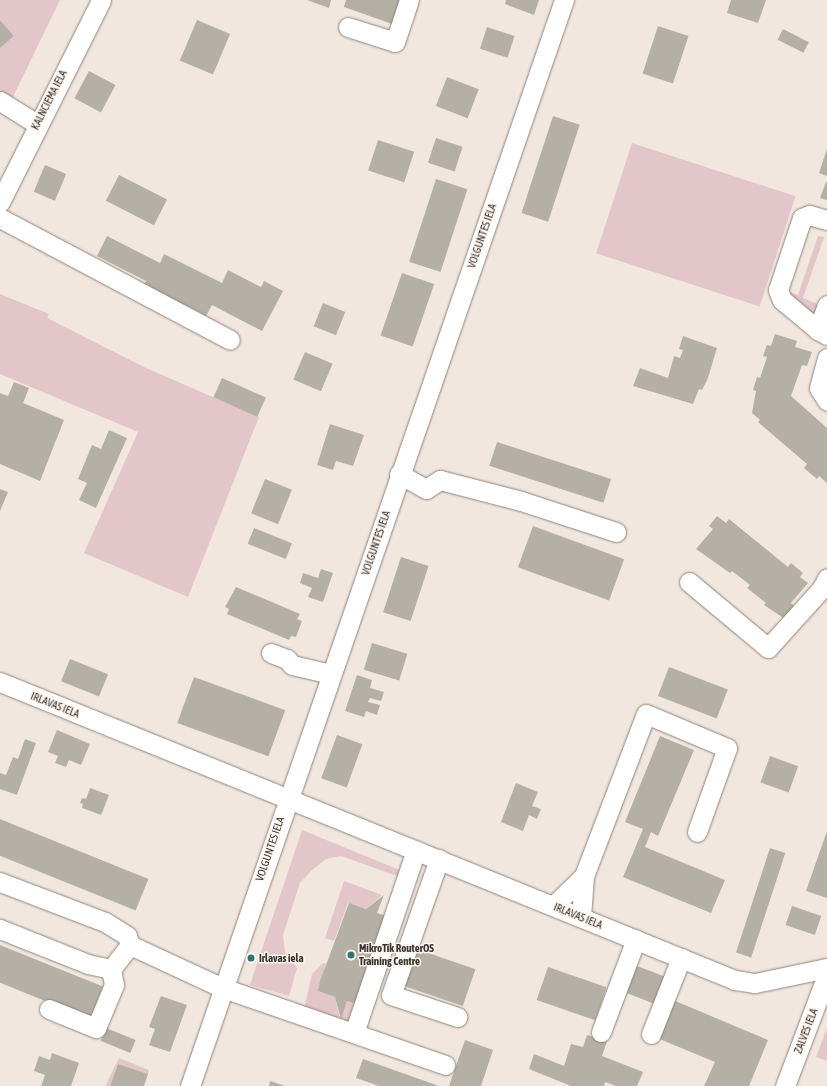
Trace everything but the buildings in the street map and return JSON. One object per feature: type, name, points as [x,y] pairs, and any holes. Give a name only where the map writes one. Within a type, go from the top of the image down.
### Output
[{"type":"street","name":"KALNCIEMA IELA","points":[[0,202],[37,124],[101,0]]},
{"type":"street","points":[[348,27],[395,42],[409,0]]},
{"type":"street","name":"VOLGUNTES IELA","points":[[190,1086],[330,674],[564,0]]},
{"type":"street","points":[[0,101],[37,124]]},
{"type":"street","points":[[827,220],[809,215],[802,218],[778,290],[782,300],[823,332],[827,305]]},
{"type":"street","points":[[0,218],[230,340]]},
{"type":"street","points":[[827,358],[819,388],[827,402]]},
{"type":"street","points":[[399,474],[426,489],[440,480],[522,502],[616,532]]},
{"type":"street","points":[[689,582],[768,648],[822,588],[827,578]]},
{"type":"street","points":[[271,653],[286,659],[292,665],[330,674]]},
{"type":"street","name":"IRLAVAS IELA","points":[[0,682],[288,797],[681,958],[744,982],[754,983],[827,968]]},
{"type":"street","points":[[581,917],[584,876],[646,714],[728,748],[697,832]]},
{"type":"street","points":[[354,1033],[416,850]]},
{"type":"street","points":[[439,859],[390,995],[457,1017]]},
{"type":"street","points":[[553,906],[584,876]]},
{"type":"street","points":[[0,882],[104,922],[127,936],[130,945],[223,988],[445,1065]]},
{"type":"street","points":[[0,929],[88,964],[111,969]]},
{"type":"street","points":[[601,1032],[636,939]]},
{"type":"street","points":[[48,1009],[96,1028],[114,984],[111,969],[130,945]]},
{"type":"street","points":[[651,1034],[681,958]]},
{"type":"street","name":"ZALVES IELA","points":[[785,1086],[827,975]]},
{"type":"shaded area","points":[[0,0],[60,0],[11,101],[0,94],[0,48],[14,36],[0,20]]},
{"type":"shaded area","points":[[632,143],[796,196],[760,306],[596,253]]},
{"type":"shaded area","points":[[818,236],[824,237],[803,298],[818,304],[815,314],[809,315],[785,290],[798,295]]},
{"type":"shaded area","points":[[0,294],[49,314],[47,318],[146,368],[259,417],[188,597],[84,553],[138,432],[0,374]]},
{"type":"shaded area","points":[[302,830],[402,871],[400,877],[341,856],[326,859],[312,870],[300,883],[283,935],[285,952],[297,968],[289,996],[250,985]]},
{"type":"shaded area","points":[[344,881],[382,895],[366,909],[348,903],[334,941],[325,938]]},
{"type":"shaded area","points":[[323,963],[326,964],[318,991],[335,997],[340,1019],[347,1001],[356,1004],[349,1024],[304,1009],[312,974]]},
{"type":"shaded area","points":[[827,1028],[827,1061],[816,1057]]},
{"type":"shaded area","points":[[119,1058],[149,1070],[148,1074],[118,1064],[110,1086],[105,1086]]},
{"type":"place","name":"MikroTik RouterOS Training Centre","points":[[351,955]]},
{"type":"place","name":"Irlavas iela","points":[[251,958]]}]
